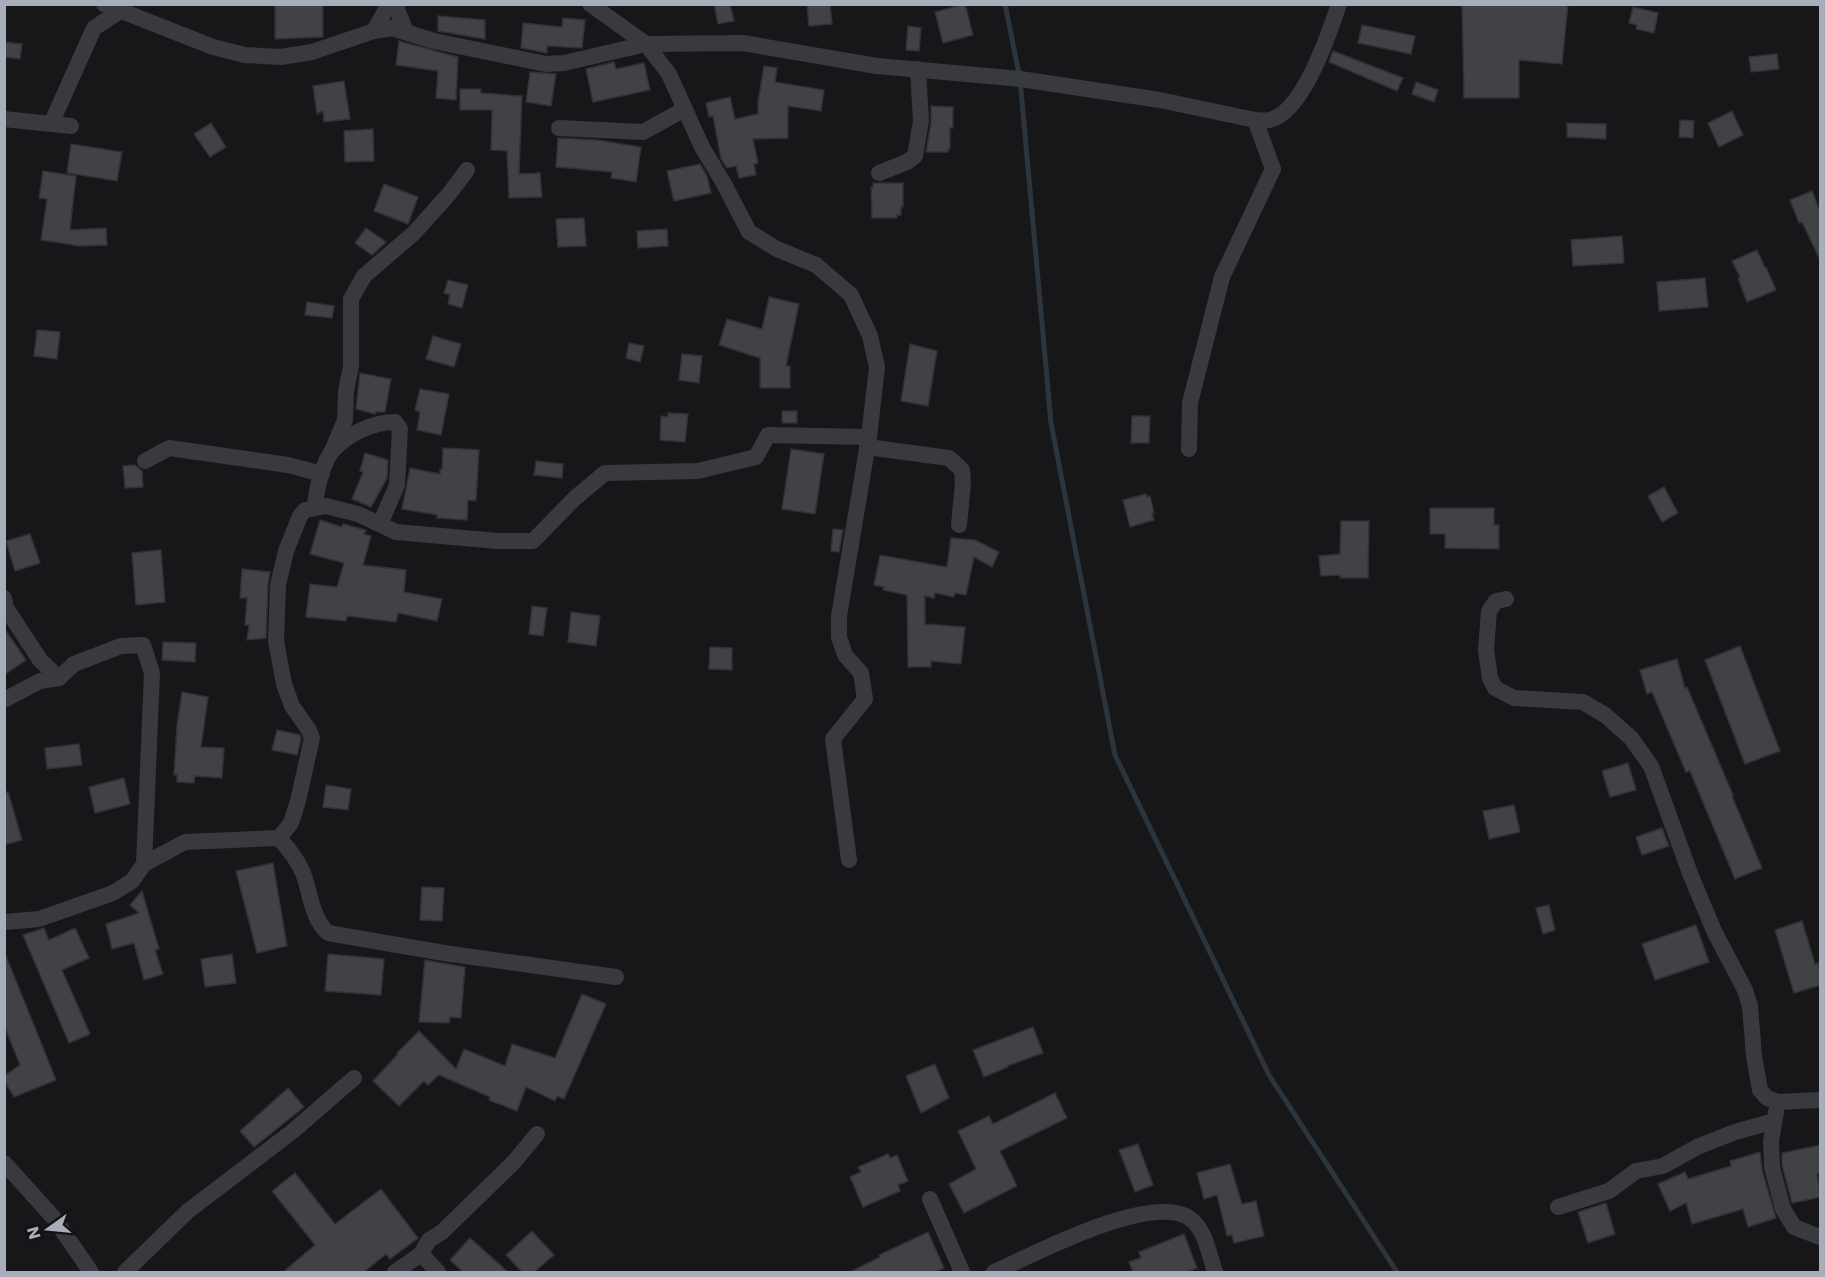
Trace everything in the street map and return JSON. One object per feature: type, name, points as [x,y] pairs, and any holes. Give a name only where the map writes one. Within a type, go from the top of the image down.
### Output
[{"type":"street","points":[[375,31],[389,4]]},
{"type":"street","points":[[395,4],[406,32]]},
{"type":"street","points":[[590,4],[646,44],[669,74],[702,147],[749,232],[777,249],[816,265],[851,295],[870,336],[877,367],[868,442],[839,616],[839,637],[845,655],[861,673],[865,699],[833,739],[849,860]]},
{"type":"street","points":[[51,124],[94,28],[112,8],[213,47],[245,55],[280,57],[312,52],[375,31],[392,28],[435,41],[546,64],[564,63],[646,44],[743,43],[877,66],[1020,79],[1160,99],[1255,120],[1269,120],[1280,115],[1292,105],[1309,81],[1340,4]]},
{"type":"street","points":[[879,173],[907,162],[915,156],[921,121],[918,69]]},
{"type":"street","points":[[559,128],[643,132],[684,109]]},
{"type":"street","points":[[4,119],[71,126]]},
{"type":"street","points":[[1189,449],[1190,403],[1222,277],[1273,169],[1255,120]]},
{"type":"street","points":[[315,507],[316,486],[345,420],[346,391],[351,366],[351,299],[364,276],[414,233],[467,170]]},
{"type":"street","points":[[332,451],[355,433],[384,422],[395,422],[400,429],[397,485],[380,524]]},
{"type":"street","points":[[4,922],[39,919],[113,893],[132,881],[144,864],[185,842],[279,838],[291,823],[312,738],[292,706],[284,684],[276,641],[278,585],[286,551],[300,516],[305,510],[326,506],[358,514],[396,531],[498,541],[533,541],[575,498],[604,473],[698,471],[756,457],[768,435],[868,442],[949,458],[962,470],[959,525]]},
{"type":"street","points":[[145,461],[170,448],[288,465],[322,474]]},
{"type":"street","points":[[4,598],[6,608],[40,660],[59,678]]},
{"type":"street","points":[[1506,599],[1497,601],[1489,611],[1486,650],[1490,678],[1496,688],[1514,698],[1582,702],[1605,715],[1631,738],[1651,766],[1699,895],[1750,1006],[1754,1056],[1760,1090],[1767,1098],[1778,1102],[1821,1100]]},
{"type":"street","points":[[4,700],[40,681],[59,678],[74,664],[121,646],[143,645],[152,673],[144,864]]},
{"type":"street","points":[[279,838],[292,852],[319,924],[328,933],[444,953],[616,977]]},
{"type":"street","points":[[125,1272],[188,1211],[293,1131],[354,1078]]},
{"type":"street","points":[[1778,1102],[1771,1141],[1772,1167],[1783,1209],[1794,1227],[1821,1237]]},
{"type":"street","points":[[1558,1207],[1610,1191],[1636,1171],[1663,1166],[1697,1147],[1735,1132],[1774,1121]]},
{"type":"street","points":[[394,1272],[421,1254],[429,1240],[442,1232],[514,1162],[537,1134]]},
{"type":"street","points":[[4,1163],[53,1217],[91,1272]]},
{"type":"street","points":[[930,1199],[962,1272]]},
{"type":"street","points":[[994,1272],[1084,1232],[1132,1215],[1165,1212],[1187,1216],[1202,1232],[1215,1272]]},
{"type":"street","points":[[421,1254],[438,1272]]},
{"type":"building","points":[[275,4],[323,4],[323,37],[275,39]]},
{"type":"building","points":[[714,4],[730,4],[734,21],[718,24]]},
{"type":"building","points":[[807,4],[830,4],[832,24],[809,26]]},
{"type":"building","points":[[965,4],[973,35],[943,43],[935,12]]},
{"type":"building","points":[[1462,4],[1568,4],[1562,64],[1519,60],[1519,98],[1464,98]]},
{"type":"building","points":[[1633,7],[1658,13],[1654,33],[1636,29],[1637,25],[1629,23]]},
{"type":"building","points":[[438,16],[485,20],[485,39],[438,31]]},
{"type":"building","points":[[563,18],[585,20],[582,48],[547,46],[547,53],[521,48],[523,23],[562,27]]},
{"type":"building","points":[[1362,25],[1415,36],[1411,54],[1358,43]]},
{"type":"building","points":[[908,26],[921,28],[919,51],[906,50]]},
{"type":"building","points":[[399,41],[458,57],[456,100],[436,98],[438,71],[396,65]]},
{"type":"building","points":[[4,42],[22,44],[20,59],[4,57]]},
{"type":"building","points":[[1333,51],[1403,78],[1397,91],[1329,62]]},
{"type":"building","points":[[1777,54],[1779,69],[1751,72],[1749,57]]},
{"type":"building","points":[[614,62],[616,69],[644,63],[650,90],[593,102],[586,69]]},
{"type":"building","points":[[764,66],[777,68],[775,82],[824,90],[821,111],[788,106],[788,138],[753,139],[758,163],[754,164],[756,175],[739,178],[736,166],[727,168],[721,159],[713,116],[709,117],[706,103],[730,97],[735,119],[758,114]]},
{"type":"building","points":[[530,72],[556,74],[551,106],[526,102]]},
{"type":"building","points":[[344,81],[350,119],[324,122],[323,111],[317,114],[313,86]]},
{"type":"building","points":[[1416,82],[1438,90],[1434,102],[1412,94]]},
{"type":"building","points":[[460,89],[481,89],[481,93],[522,96],[519,174],[540,173],[542,197],[509,198],[507,151],[491,150],[492,110],[460,110]]},
{"type":"building","points":[[931,106],[953,107],[953,128],[950,128],[948,152],[926,152],[931,123]]},
{"type":"building","points":[[1732,111],[1743,135],[1719,147],[1708,123]]},
{"type":"building","points":[[1680,120],[1694,121],[1693,138],[1679,137]]},
{"type":"building","points":[[211,123],[226,147],[210,157],[194,134]]},
{"type":"building","points":[[1567,123],[1606,124],[1606,139],[1567,137]]},
{"type":"building","points":[[373,129],[374,161],[345,162],[344,131]]},
{"type":"building","points":[[558,138],[597,140],[641,147],[636,182],[611,178],[612,172],[556,167]]},
{"type":"building","points":[[71,144],[122,152],[117,181],[67,173]]},
{"type":"building","points":[[700,164],[707,176],[711,193],[674,201],[667,171]]},
{"type":"building","points":[[43,171],[76,176],[70,230],[106,228],[107,245],[80,246],[41,240],[47,199],[39,198]]},
{"type":"building","points":[[873,183],[903,183],[901,215],[897,215],[897,218],[872,218],[871,187]]},
{"type":"building","points":[[384,184],[418,197],[408,224],[374,211]]},
{"type":"building","points":[[1812,191],[1821,214],[1821,262],[1802,222],[1799,223],[1790,200]]},
{"type":"building","points":[[584,218],[586,246],[558,247],[556,219]]},
{"type":"building","points":[[366,228],[386,242],[372,255],[355,243]]},
{"type":"building","points":[[667,229],[668,246],[638,248],[637,231]]},
{"type":"building","points":[[1622,236],[1624,263],[1573,266],[1571,240]]},
{"type":"building","points":[[1757,250],[1776,290],[1747,302],[1738,278],[1740,277],[1732,261]]},
{"type":"building","points":[[1705,278],[1708,307],[1659,311],[1657,282]]},
{"type":"building","points":[[448,280],[468,285],[462,308],[448,304],[450,295],[444,293]]},
{"type":"building","points":[[769,297],[799,304],[786,366],[790,366],[790,388],[760,388],[760,358],[719,345],[727,319],[762,329]]},
{"type":"building","points":[[307,302],[334,306],[332,318],[305,315]]},
{"type":"building","points":[[37,330],[60,332],[57,359],[34,356]]},
{"type":"building","points":[[433,336],[461,344],[454,367],[426,359]]},
{"type":"building","points":[[629,343],[644,346],[640,362],[626,358]]},
{"type":"building","points":[[910,344],[937,351],[928,406],[901,401]]},
{"type":"building","points":[[682,354],[702,356],[699,383],[679,380]]},
{"type":"building","points":[[360,373],[391,379],[385,412],[375,414],[356,409]]},
{"type":"building","points":[[420,389],[449,394],[441,435],[417,430],[420,412],[415,410]]},
{"type":"building","points":[[782,411],[797,411],[797,423],[782,423]]},
{"type":"building","points":[[668,413],[688,414],[685,442],[660,440],[661,416],[668,417]]},
{"type":"building","points":[[1132,416],[1150,416],[1149,443],[1131,443]]},
{"type":"building","points":[[443,448],[479,450],[476,501],[468,500],[467,520],[437,518],[437,515],[402,509],[410,468],[440,474]]},
{"type":"building","points":[[791,449],[824,454],[815,514],[782,509]]},
{"type":"building","points":[[365,453],[388,460],[387,478],[371,507],[352,499],[363,472],[360,471]]},
{"type":"building","points":[[536,461],[563,464],[562,478],[534,475]]},
{"type":"building","points":[[135,465],[142,471],[143,487],[125,488],[123,466]]},
{"type":"building","points":[[1664,487],[1678,513],[1662,522],[1648,496]]},
{"type":"building","points":[[1146,494],[1147,497],[1150,496],[1154,520],[1130,527],[1123,500]]},
{"type":"building","points":[[1430,508],[1494,508],[1494,525],[1499,525],[1499,549],[1445,548],[1445,534],[1430,534]]},
{"type":"building","points":[[320,520],[342,527],[343,524],[366,530],[364,534],[371,536],[363,565],[406,570],[404,592],[442,599],[437,621],[398,613],[396,622],[347,616],[346,621],[306,617],[310,584],[337,587],[344,563],[310,554]]},
{"type":"building","points":[[1341,521],[1369,521],[1368,578],[1340,578],[1340,575],[1321,576],[1319,556],[1340,554]]},
{"type":"building","points":[[833,529],[843,530],[839,552],[831,551]]},
{"type":"building","points":[[30,534],[40,563],[15,571],[6,541]]},
{"type":"building","points":[[951,538],[975,540],[999,552],[992,567],[974,557],[966,595],[955,593],[954,597],[935,593],[934,598],[925,596],[925,624],[965,627],[961,664],[931,661],[931,667],[908,667],[907,595],[883,590],[884,587],[874,585],[880,555],[947,567]]},
{"type":"building","points":[[161,550],[165,602],[136,605],[132,553]]},
{"type":"building","points":[[242,569],[270,572],[266,638],[247,640],[249,625],[245,625],[247,598],[240,598]]},
{"type":"building","points":[[532,606],[547,608],[543,636],[529,634]]},
{"type":"building","points":[[571,612],[600,616],[596,646],[568,642]]},
{"type":"building","points":[[4,628],[26,660],[4,675]]},
{"type":"building","points":[[163,642],[196,643],[195,662],[162,660]]},
{"type":"building","points":[[1740,646],[1780,751],[1745,764],[1705,660]]},
{"type":"building","points":[[710,647],[732,648],[732,670],[709,669]]},
{"type":"building","points":[[1677,659],[1685,688],[1687,687],[1762,868],[1735,879],[1690,771],[1686,772],[1652,692],[1647,694],[1640,670]]},
{"type":"building","points":[[182,692],[208,697],[201,747],[224,748],[222,778],[195,776],[194,783],[177,782],[177,775],[174,775],[177,725]]},
{"type":"building","points":[[277,730],[300,735],[297,755],[272,750]]},
{"type":"building","points":[[79,744],[82,765],[47,769],[45,748]]},
{"type":"building","points":[[1628,763],[1636,790],[1610,797],[1602,771]]},
{"type":"building","points":[[124,778],[130,804],[95,813],[89,787]]},
{"type":"building","points":[[326,785],[351,789],[348,810],[323,807]]},
{"type":"building","points":[[8,792],[22,840],[4,845],[4,793]]},
{"type":"building","points":[[1514,805],[1520,832],[1489,839],[1483,811]]},
{"type":"building","points":[[1662,828],[1669,846],[1642,855],[1636,837]]},
{"type":"building","points":[[273,863],[287,946],[257,953],[236,871]]},
{"type":"building","points":[[422,887],[444,888],[442,921],[420,920]]},
{"type":"building","points":[[142,891],[159,949],[155,950],[163,974],[144,980],[134,943],[112,949],[106,924],[139,913],[130,905]]},
{"type":"building","points":[[1549,905],[1555,930],[1543,934],[1536,908]]},
{"type":"building","points":[[1802,921],[1815,964],[1818,963],[1821,985],[1794,993],[1775,930]]},
{"type":"building","points":[[1696,925],[1709,962],[1655,980],[1642,944]]},
{"type":"building","points":[[44,928],[49,940],[75,928],[89,958],[62,970],[90,1034],[69,1043],[23,935]]},
{"type":"building","points":[[4,951],[56,1080],[14,1097],[4,1080],[4,1076],[20,1065],[4,1025]]},
{"type":"building","points":[[232,954],[236,983],[205,987],[201,959]]},
{"type":"building","points":[[328,954],[384,959],[381,995],[325,991]]},
{"type":"building","points":[[425,960],[465,967],[461,1018],[450,1017],[449,1023],[419,1022]]},
{"type":"building","points":[[582,994],[606,1004],[564,1099],[557,1096],[555,1101],[526,1087],[517,1111],[439,1075],[428,1085],[424,1081],[399,1106],[373,1081],[419,1031],[456,1069],[464,1049],[505,1066],[512,1044],[555,1058]]},
{"type":"building","points":[[1033,1027],[1043,1053],[984,1077],[973,1050]]},
{"type":"building","points":[[935,1064],[949,1098],[921,1113],[906,1076]]},
{"type":"building","points":[[288,1088],[304,1107],[254,1147],[240,1131]]},
{"type":"building","points":[[1055,1093],[1067,1118],[1000,1151],[1017,1186],[964,1213],[949,1184],[976,1169],[958,1131],[989,1116],[993,1124]]},
{"type":"building","points":[[1138,1144],[1153,1185],[1135,1192],[1119,1150]]},
{"type":"building","points":[[1821,1145],[1821,1174],[1817,1174],[1821,1197],[1792,1203],[1782,1165],[1782,1153]]},
{"type":"building","points":[[1760,1152],[1762,1170],[1776,1218],[1748,1227],[1743,1209],[1692,1224],[1686,1203],[1670,1211],[1658,1184],[1685,1172],[1688,1179],[1731,1166],[1730,1161]]},
{"type":"building","points":[[888,1154],[890,1158],[897,1155],[908,1181],[898,1185],[900,1191],[863,1207],[850,1177],[861,1172],[858,1167]]},
{"type":"building","points":[[1230,1164],[1242,1204],[1256,1201],[1264,1236],[1234,1243],[1232,1235],[1227,1236],[1217,1195],[1204,1199],[1197,1173]]},
{"type":"building","points":[[295,1173],[335,1224],[381,1189],[418,1238],[390,1259],[386,1254],[364,1272],[283,1272],[315,1245],[272,1191]]},
{"type":"building","points":[[1606,1203],[1615,1234],[1588,1243],[1578,1212]]},
{"type":"building","points":[[532,1231],[554,1255],[534,1272],[522,1272],[506,1255]]},
{"type":"building","points":[[928,1232],[944,1268],[934,1272],[850,1272],[880,1257],[879,1255]]},
{"type":"building","points":[[1184,1234],[1197,1268],[1186,1272],[1133,1272],[1129,1262],[1141,1258],[1139,1252]]},
{"type":"building","points":[[470,1238],[508,1272],[463,1272],[450,1260]]},
{"type":"waterway","points":[[1005,4],[1020,79],[1051,423],[1115,755],[1269,1075],[1397,1272]]}]
